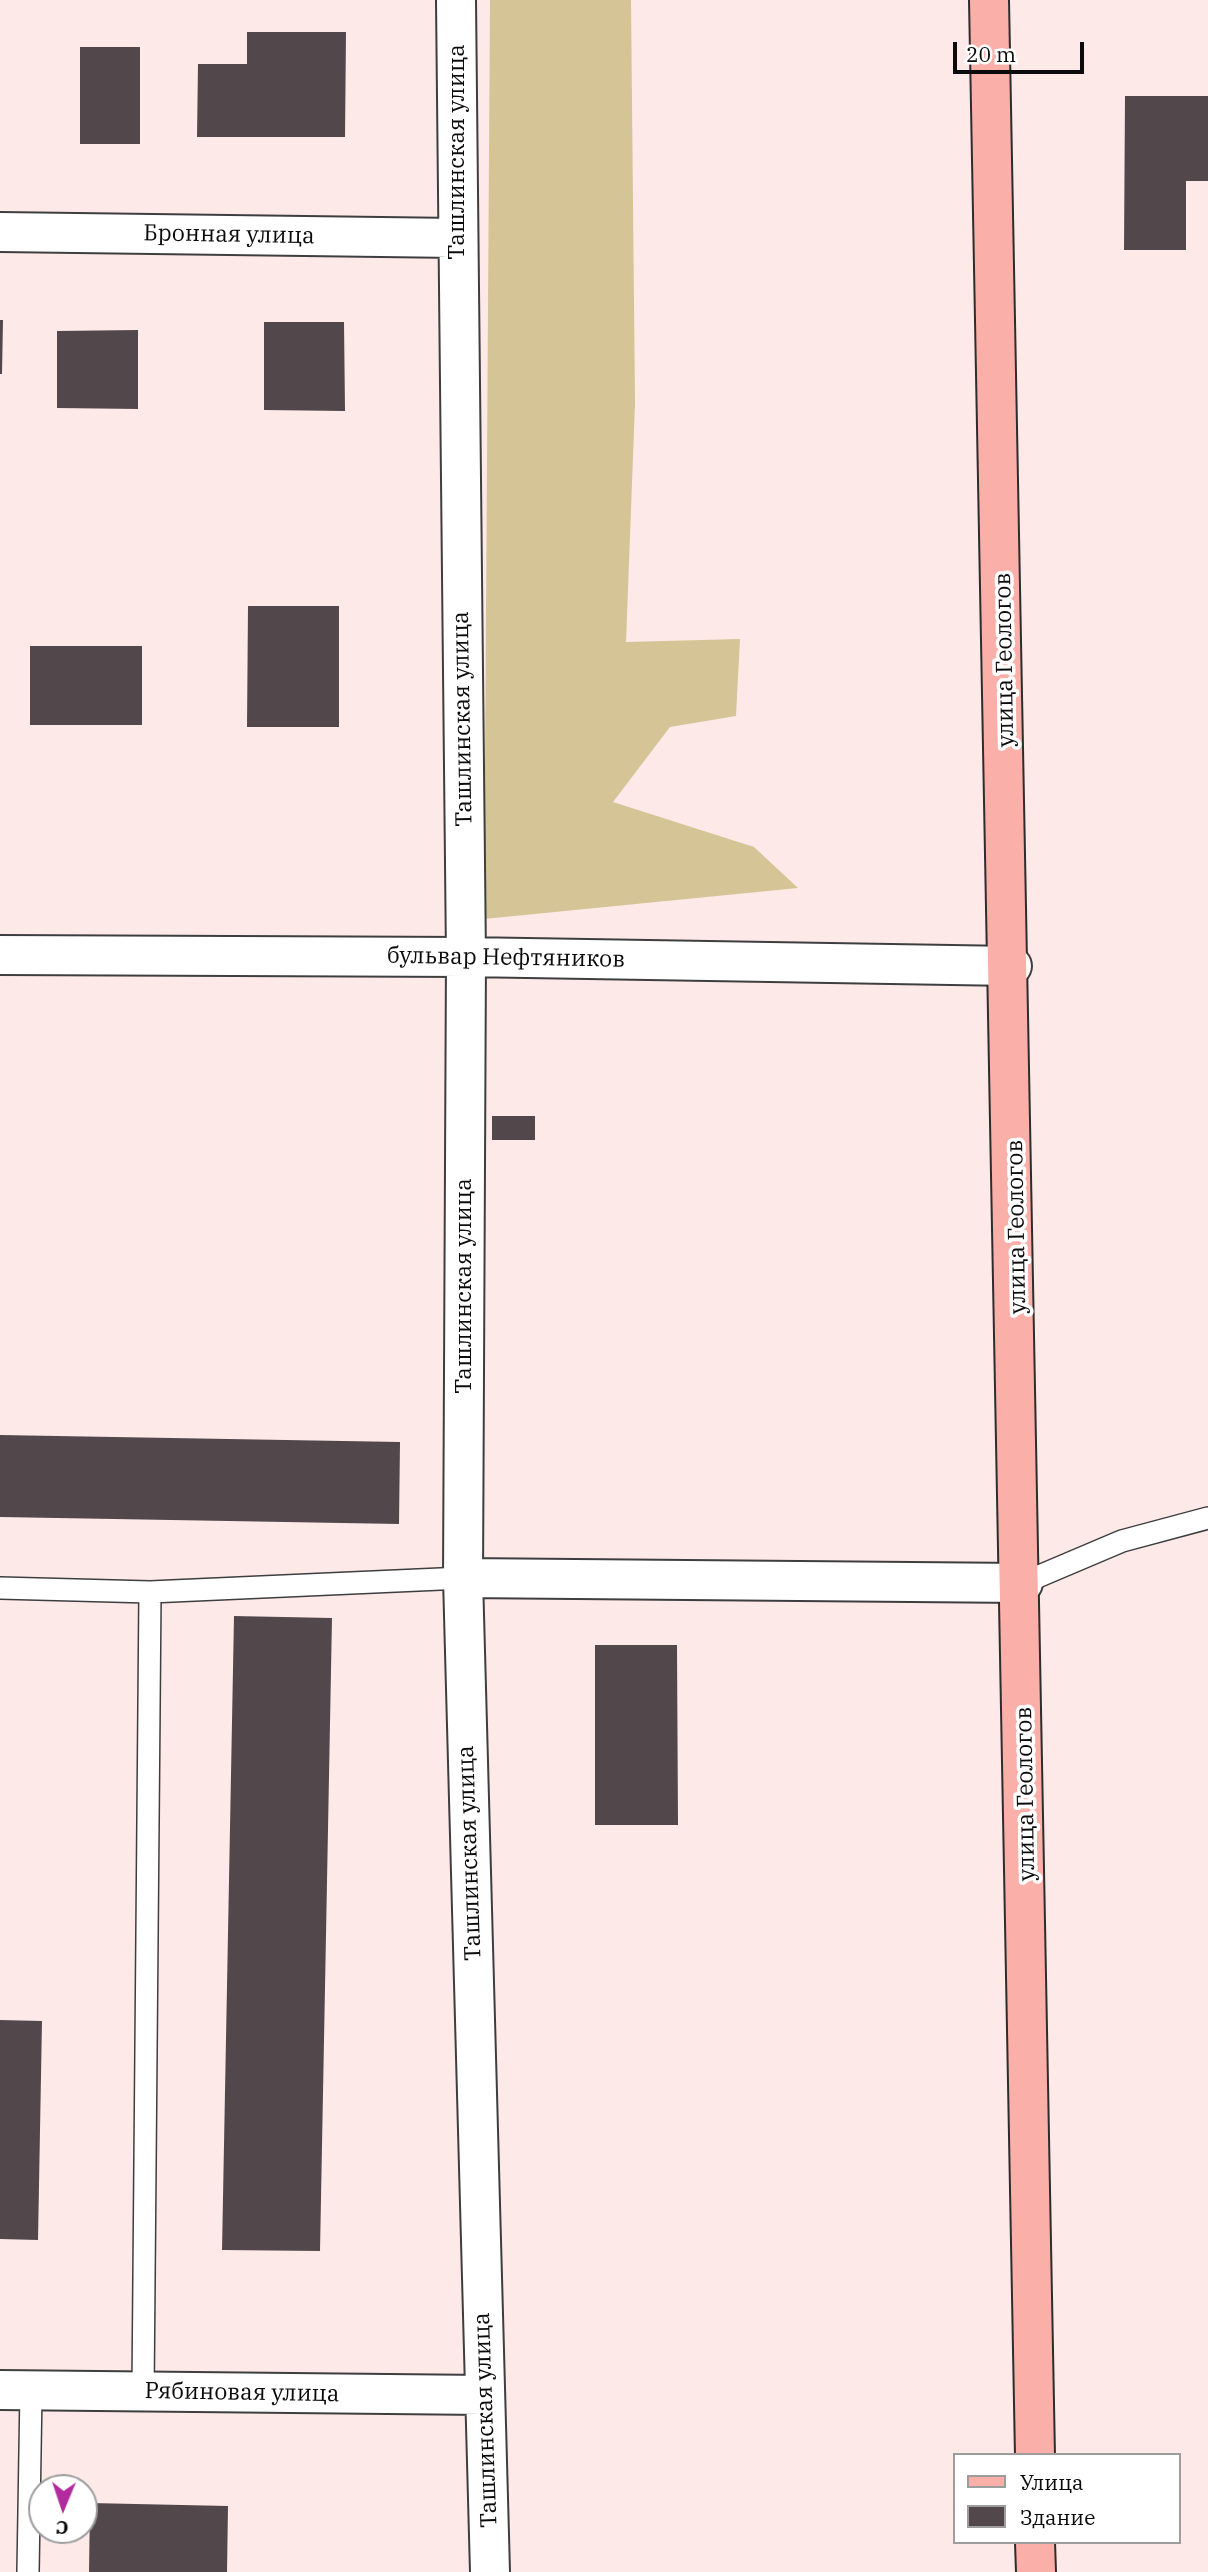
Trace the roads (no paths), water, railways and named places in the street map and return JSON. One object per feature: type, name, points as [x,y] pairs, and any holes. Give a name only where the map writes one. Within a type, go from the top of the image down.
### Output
[{"type":"main road","name":"улица Геологов","points":[[989,0],[1012,966],[1035,2453]]},
{"type":"main road","points":[[1035,2544],[1036,2572]]},
{"type":"street","name":"Ташлинская улица","points":[[456,0],[466,957],[463,1578],[490,2572]]},
{"type":"street","name":"Бронная улица","points":[[0,232],[457,238]]},
{"type":"street","name":"бульвар Нефтяников","points":[[0,955],[466,957],[1012,966]]},
{"type":"street","points":[[463,1578],[1023,1583]]},
{"type":"street","name":"Рябиновая улица","points":[[16,2391],[485,2395]]},
{"type":"lane","points":[[1023,1583],[1122,1541],[1208,1518]]},
{"type":"lane","points":[[0,1588],[150,1592],[463,1578]]},
{"type":"lane","points":[[143,2392],[150,1592]]},
{"type":"lane","points":[[16,2391],[29,2572]]}]
